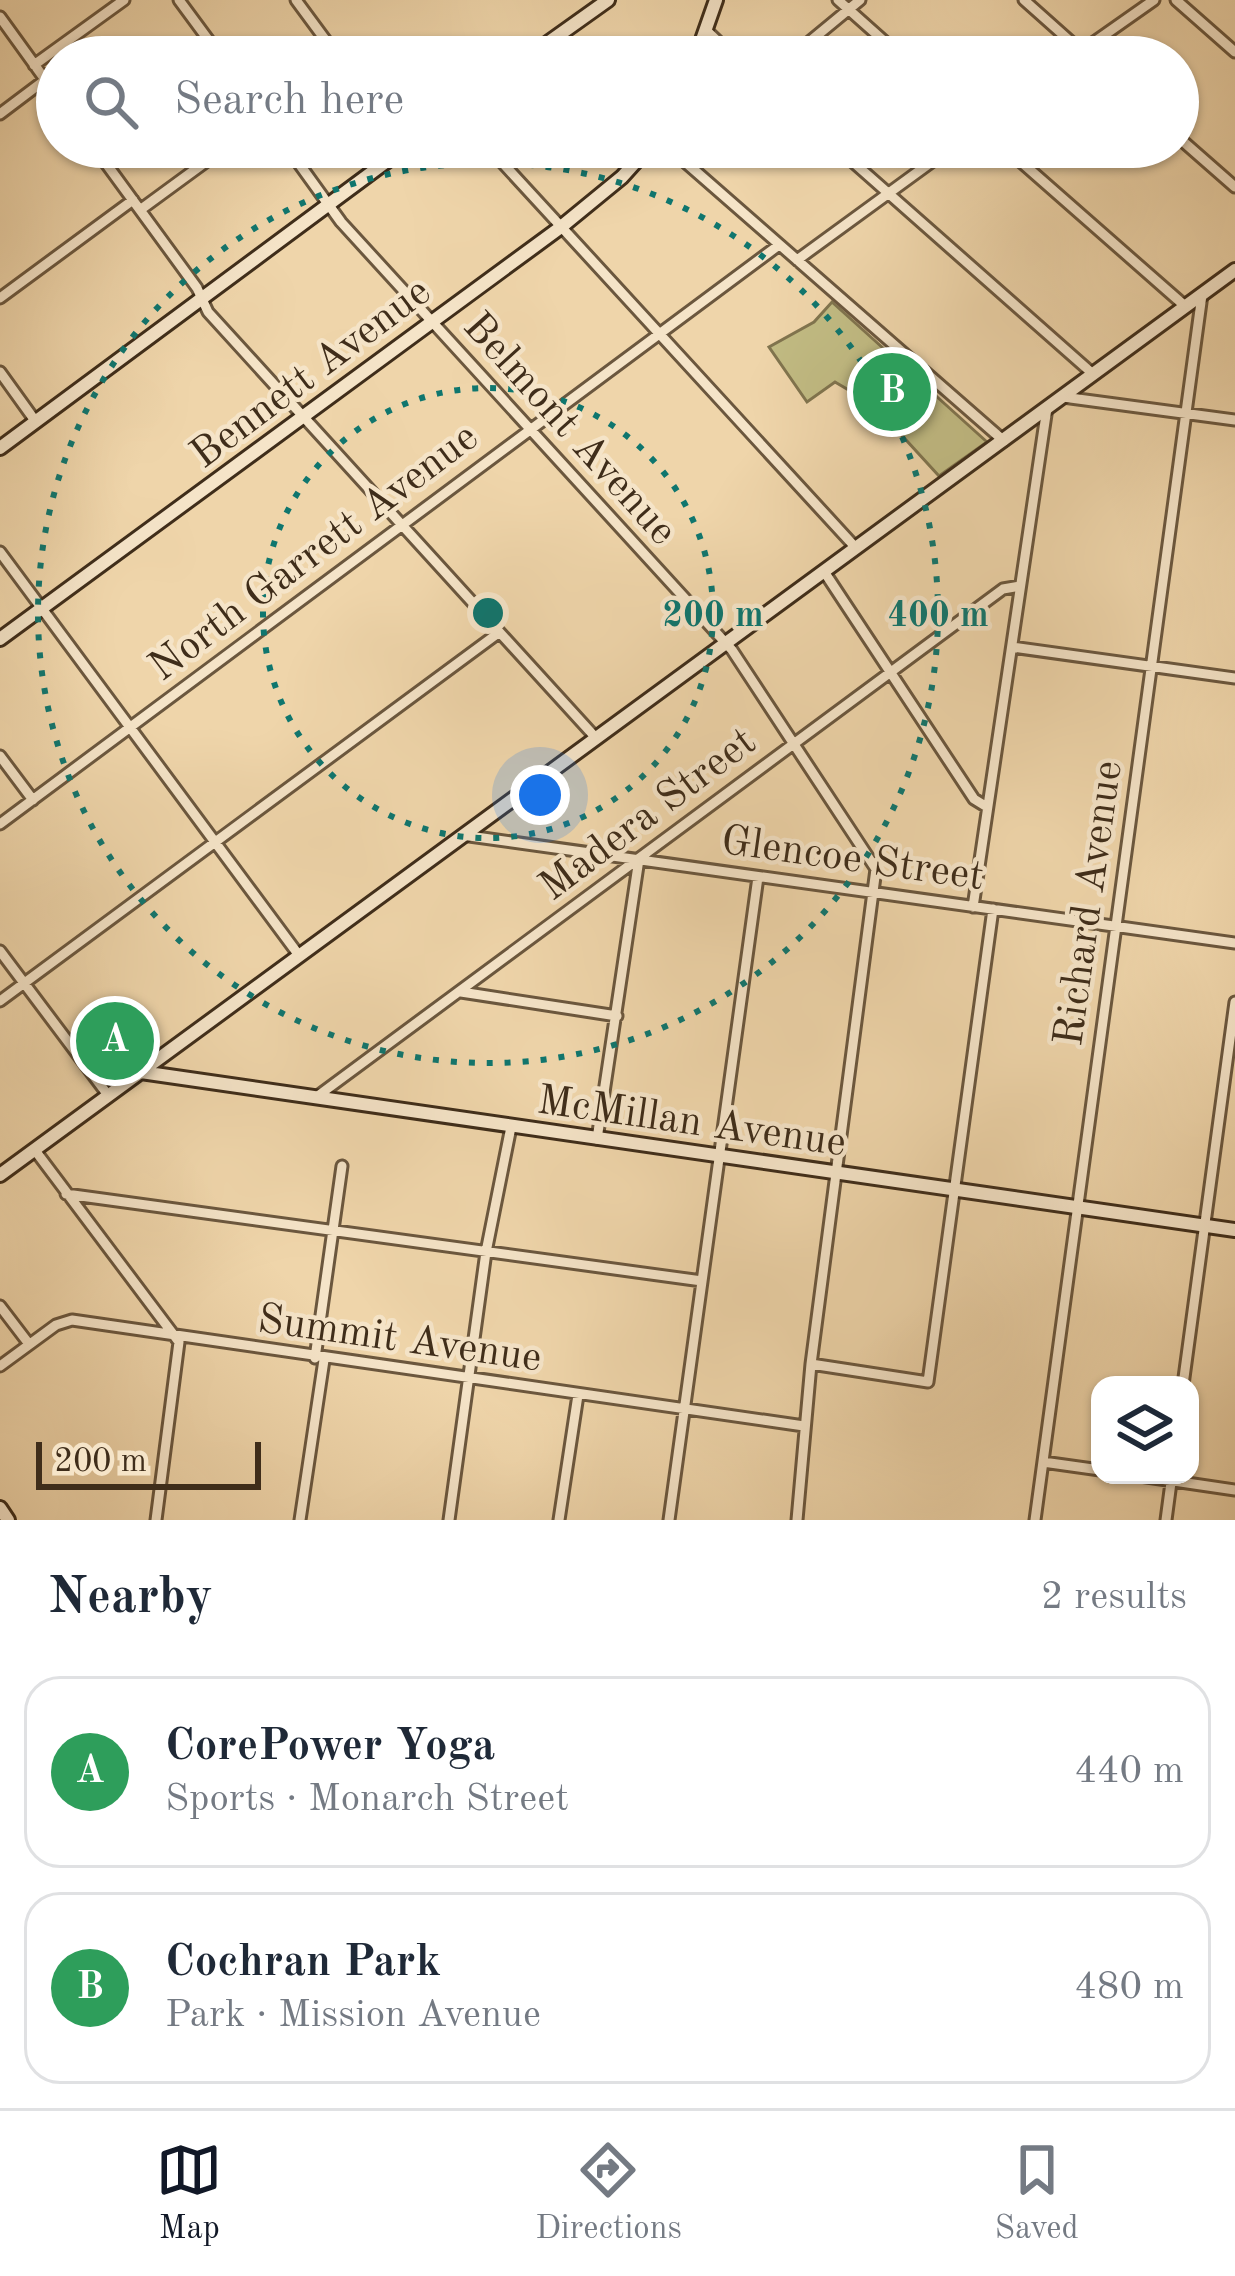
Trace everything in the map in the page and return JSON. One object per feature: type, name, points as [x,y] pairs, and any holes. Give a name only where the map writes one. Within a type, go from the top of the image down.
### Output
[{"type":"street","points":[[74,36],[124,0]]},
{"type":"street","points":[[179,0],[206,36]]},
{"type":"street","points":[[296,0],[323,36]]},
{"type":"street","points":[[557,36],[608,0]]},
{"type":"street","points":[[704,36],[716,0]]},
{"type":"street","points":[[838,0],[878,36]]},
{"type":"street","points":[[819,36],[860,0]]},
{"type":"street","points":[[1024,0],[1061,36]]},
{"type":"street","points":[[1106,36],[1154,0]]},
{"type":"street","points":[[1175,0],[1235,52]]},
{"type":"street","points":[[0,17],[36,68]]},
{"type":"street","points":[[706,30],[712,36]]},
{"type":"street","points":[[0,114],[36,87]]},
{"type":"street","points":[[1199,155],[1235,187]]},
{"type":"street","points":[[109,168],[202,301],[496,634],[596,738]]},
{"type":"street","points":[[140,210],[197,168]]},
{"type":"street","name":"Belmont Avenue","points":[[302,168],[430,321],[724,643],[876,868],[877,893],[811,1364],[797,1520]]},
{"type":"street","points":[[0,448],[377,168]]},
{"type":"street","points":[[507,168],[856,548]]},
{"type":"street","name":"Bennett Avenue","points":[[0,639],[561,227],[629,168]]},
{"type":"street","points":[[692,168],[1004,441]]},
{"type":"street","points":[[859,168],[1093,374]]},
{"type":"street","points":[[797,260],[922,168]]},
{"type":"street","points":[[1028,168],[1185,306]]},
{"type":"street","points":[[0,298],[133,200]]},
{"type":"street","name":"North Garrett Avenue","points":[[0,824],[779,244]]},
{"type":"street","points":[[0,1175],[1235,270]]},
{"type":"street","name":"Richard Avenue","points":[[1035,1520],[1202,295]]},
{"type":"street","points":[[0,372],[36,422]]},
{"type":"street","points":[[1063,397],[1235,420]]},
{"type":"street","points":[[973,907],[1047,408]]},
{"type":"street","points":[[0,552],[298,954]]},
{"type":"street","points":[[824,573],[974,799],[988,807]]},
{"type":"street","name":"Madera Street","points":[[315,1098],[793,742],[1003,590],[1020,586]]},
{"type":"street","points":[[0,1000],[496,634]]},
{"type":"street","points":[[1012,647],[1235,677]]},
{"type":"street","points":[[0,756],[33,800]]},
{"type":"street","name":"Glencoe Street","points":[[462,835],[1235,943]]},
{"type":"street","points":[[597,1139],[639,860]]},
{"type":"street","points":[[669,1520],[758,877]]},
{"type":"street","points":[[811,1364],[928,1382],[993,909]]},
{"type":"street","points":[[0,951],[108,1095]]},
{"type":"street","points":[[461,992],[617,1016]]},
{"type":"street","points":[[1184,1376],[1235,1002]]},
{"type":"street","name":"McMillan Avenue","points":[[141,1072],[1235,1230]]},
{"type":"street","points":[[449,1520],[486,1252],[511,1127]]},
{"type":"street","points":[[34,1149],[179,1348],[156,1520]]},
{"type":"street","points":[[301,1520],[342,1166]]},
{"type":"street","points":[[66,1194],[702,1280]]},
{"type":"street","points":[[0,1306],[29,1344]]},
{"type":"street","name":"Summit Avenue","points":[[0,1366],[72,1319],[319,1359],[804,1426]]},
{"type":"street","points":[[559,1520],[578,1394]]},
{"type":"street","points":[[1043,1462],[1091,1469]]},
{"type":"street","points":[[1199,1483],[1235,1490]]},
{"type":"street","points":[[1166,1520],[1171,1484]]},
{"type":"street","points":[[0,1508],[8,1520]]},
{"type":"shaded area","points":[[832,302],[987,442],[939,476],[874,405],[835,382],[807,402],[769,347],[814,322]]},
{"type":"place","name":"Cochran Park","points":[[892,392]]},
{"type":"place","name":"CorePower Yoga","points":[[115,1041]]}]
